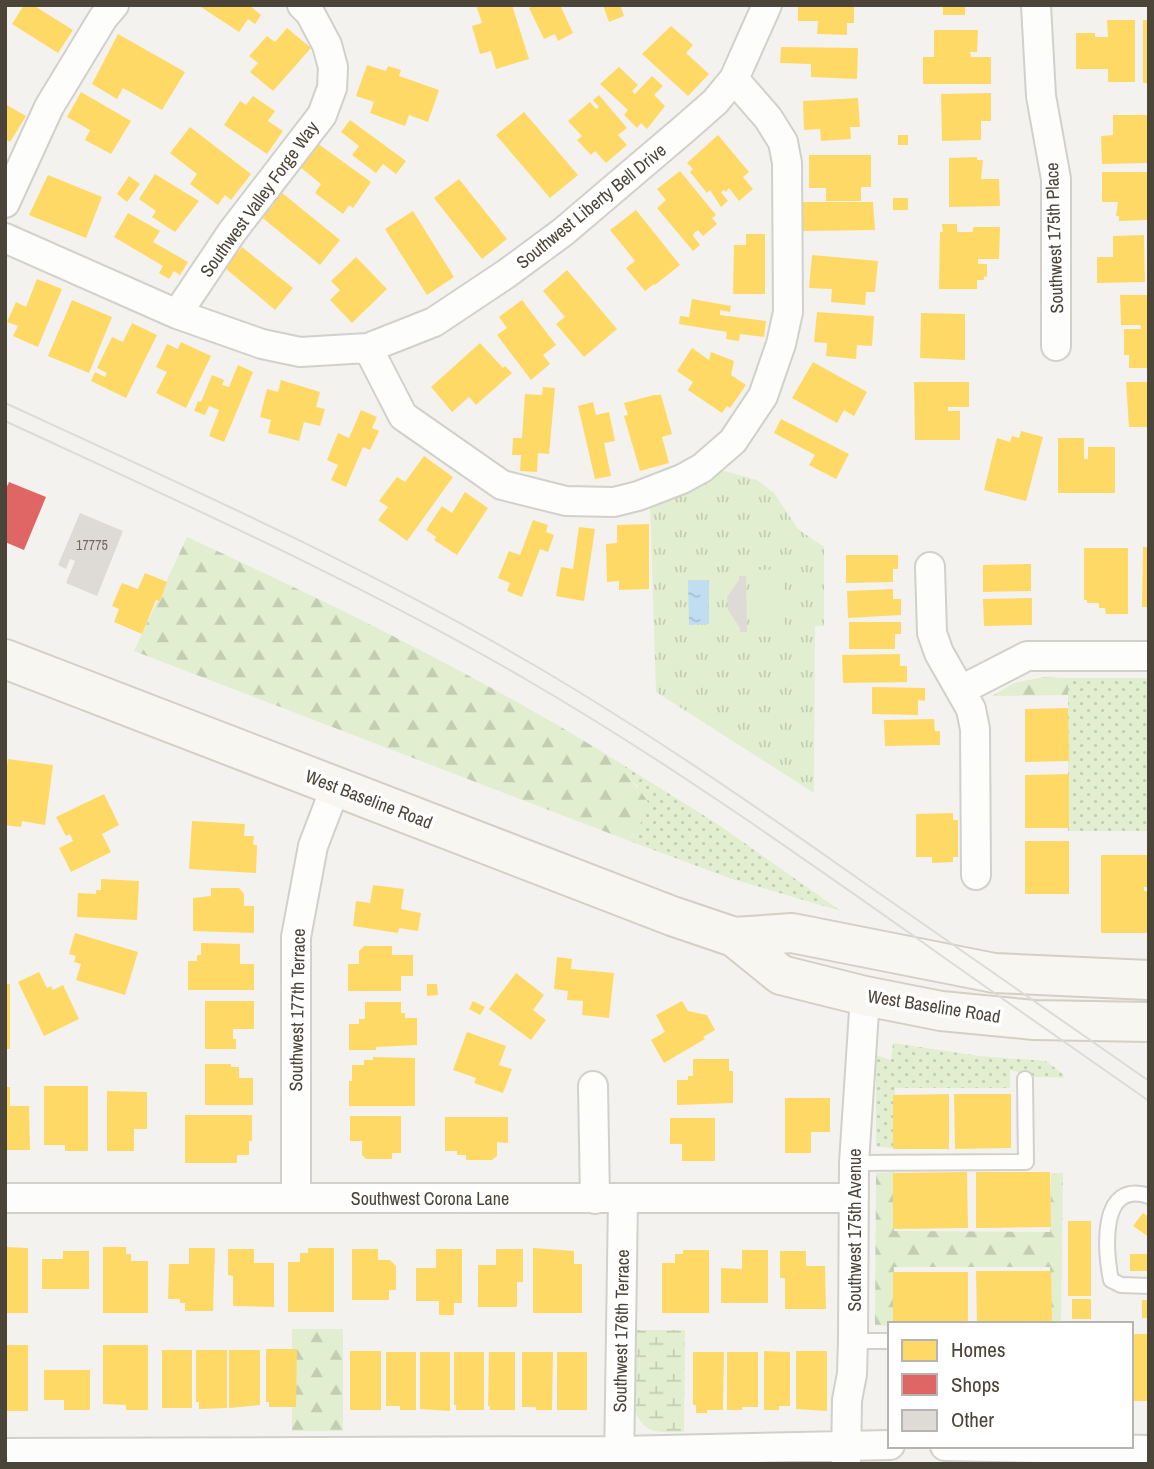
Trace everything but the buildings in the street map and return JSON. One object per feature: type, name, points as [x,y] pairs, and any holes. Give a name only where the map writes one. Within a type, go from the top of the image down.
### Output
[{"type":"main road","name":"West Baseline Road","points":[[5,659],[672,916],[734,937],[781,975],[865,996],[942,1011],[1034,1020],[1149,1022]]},
{"type":"main road","name":"West Baseline Road","points":[[734,937],[792,933],[994,973],[1149,980]]},
{"type":"street","points":[[5,203],[49,107],[103,18],[114,5]]},
{"type":"street","name":"Southwest Valley Forge Way","points":[[177,314],[232,232],[322,115],[331,88],[333,67],[327,45],[310,13],[302,5]]},
{"type":"street","name":"Southwest Liberty Bell Drive","points":[[5,238],[177,314],[262,344],[300,352],[368,348],[434,321],[554,239],[707,109],[734,79],[753,42],[767,5]]},
{"type":"street","name":"Southwest 175th Place","points":[[1036,5],[1041,96],[1056,178],[1056,346]]},
{"type":"street","points":[[368,348],[404,416],[502,485],[566,501],[614,502],[662,488],[702,468],[733,441],[763,396],[782,344],[788,312],[787,163],[783,142],[768,118],[734,79]]},
{"type":"street","points":[[930,567],[932,633],[939,653],[971,709],[975,729],[976,875]]},
{"type":"street","points":[[961,690],[1027,656],[1149,656]]},
{"type":"street","name":"Southwest 177th Terrace","points":[[296,1198],[296,937],[313,846],[337,786]]},
{"type":"street","name":"Southwest 175th Avenue","points":[[846,1454],[847,1400],[852,1374],[853,1341],[854,1163],[865,996]]},
{"type":"street","points":[[593,1086],[595,1199]]},
{"type":"street","name":"Southwest Corona Lane","points":[[5,1198],[854,1198]]},
{"type":"street","name":"Southwest 176th Terrace","points":[[619,1457],[623,1199]]},
{"type":"street","points":[[5,1454],[278,1458],[619,1457],[846,1454],[888,1445]]},
{"type":"street","points":[[971,1448],[1086,1457],[1149,1450]]},
{"type":"lane","points":[[854,1163],[1026,1162],[1025,1079]]},
{"type":"lane","points":[[1149,1196],[1130,1193],[1120,1197],[1112,1207],[1108,1219],[1108,1268],[1111,1280],[1121,1285],[1149,1286]]},
{"type":"lane","points":[[853,1341],[888,1341]]},
{"type":"green space","points":[[725,471],[757,480],[774,493],[798,529],[824,547],[824,626],[815,626],[814,793],[656,692],[650,506],[683,495],[719,472]]},
{"type":"green space","points":[[187,537],[403,641],[509,697],[612,758],[648,802],[638,828],[627,840],[134,651]]},
{"type":"green space","points":[[783,569],[784,636],[750,637],[750,570]]},
{"type":"green space","points":[[1043,677],[1068,678],[1068,695],[992,696],[1014,683]]},
{"type":"green space","points":[[1068,678],[1149,678],[1149,831],[1068,831]]},
{"type":"green space","points":[[612,758],[716,823],[841,911],[729,878],[627,840],[634,834],[638,786],[621,772]]},
{"type":"green space","points":[[893,1043],[979,1056],[1046,1061],[1063,1074],[1064,1078],[1036,1077],[1010,1070],[1010,1088],[895,1088],[895,1148],[876,1147],[876,1055],[891,1060]]},
{"type":"green space","points":[[894,1172],[894,1231],[1050,1232],[1051,1173],[1063,1173],[1061,1322],[1051,1322],[1050,1267],[894,1267],[893,1322],[888,1322],[888,1326],[875,1325],[876,1173]]},
{"type":"green space","points":[[292,1329],[343,1329],[343,1431],[292,1431]]},
{"type":"green space","points":[[635,1330],[685,1330],[684,1432],[649,1429],[635,1411]]},
{"type":"water","points":[[688,580],[709,580],[709,624],[689,625]]},
{"type":"tram line","points":[[5,403],[342,562],[539,668],[663,745],[743,799],[1149,1081]]},
{"type":"tram line","points":[[5,421],[335,577],[464,644],[578,710],[726,805],[1149,1101]]}]
